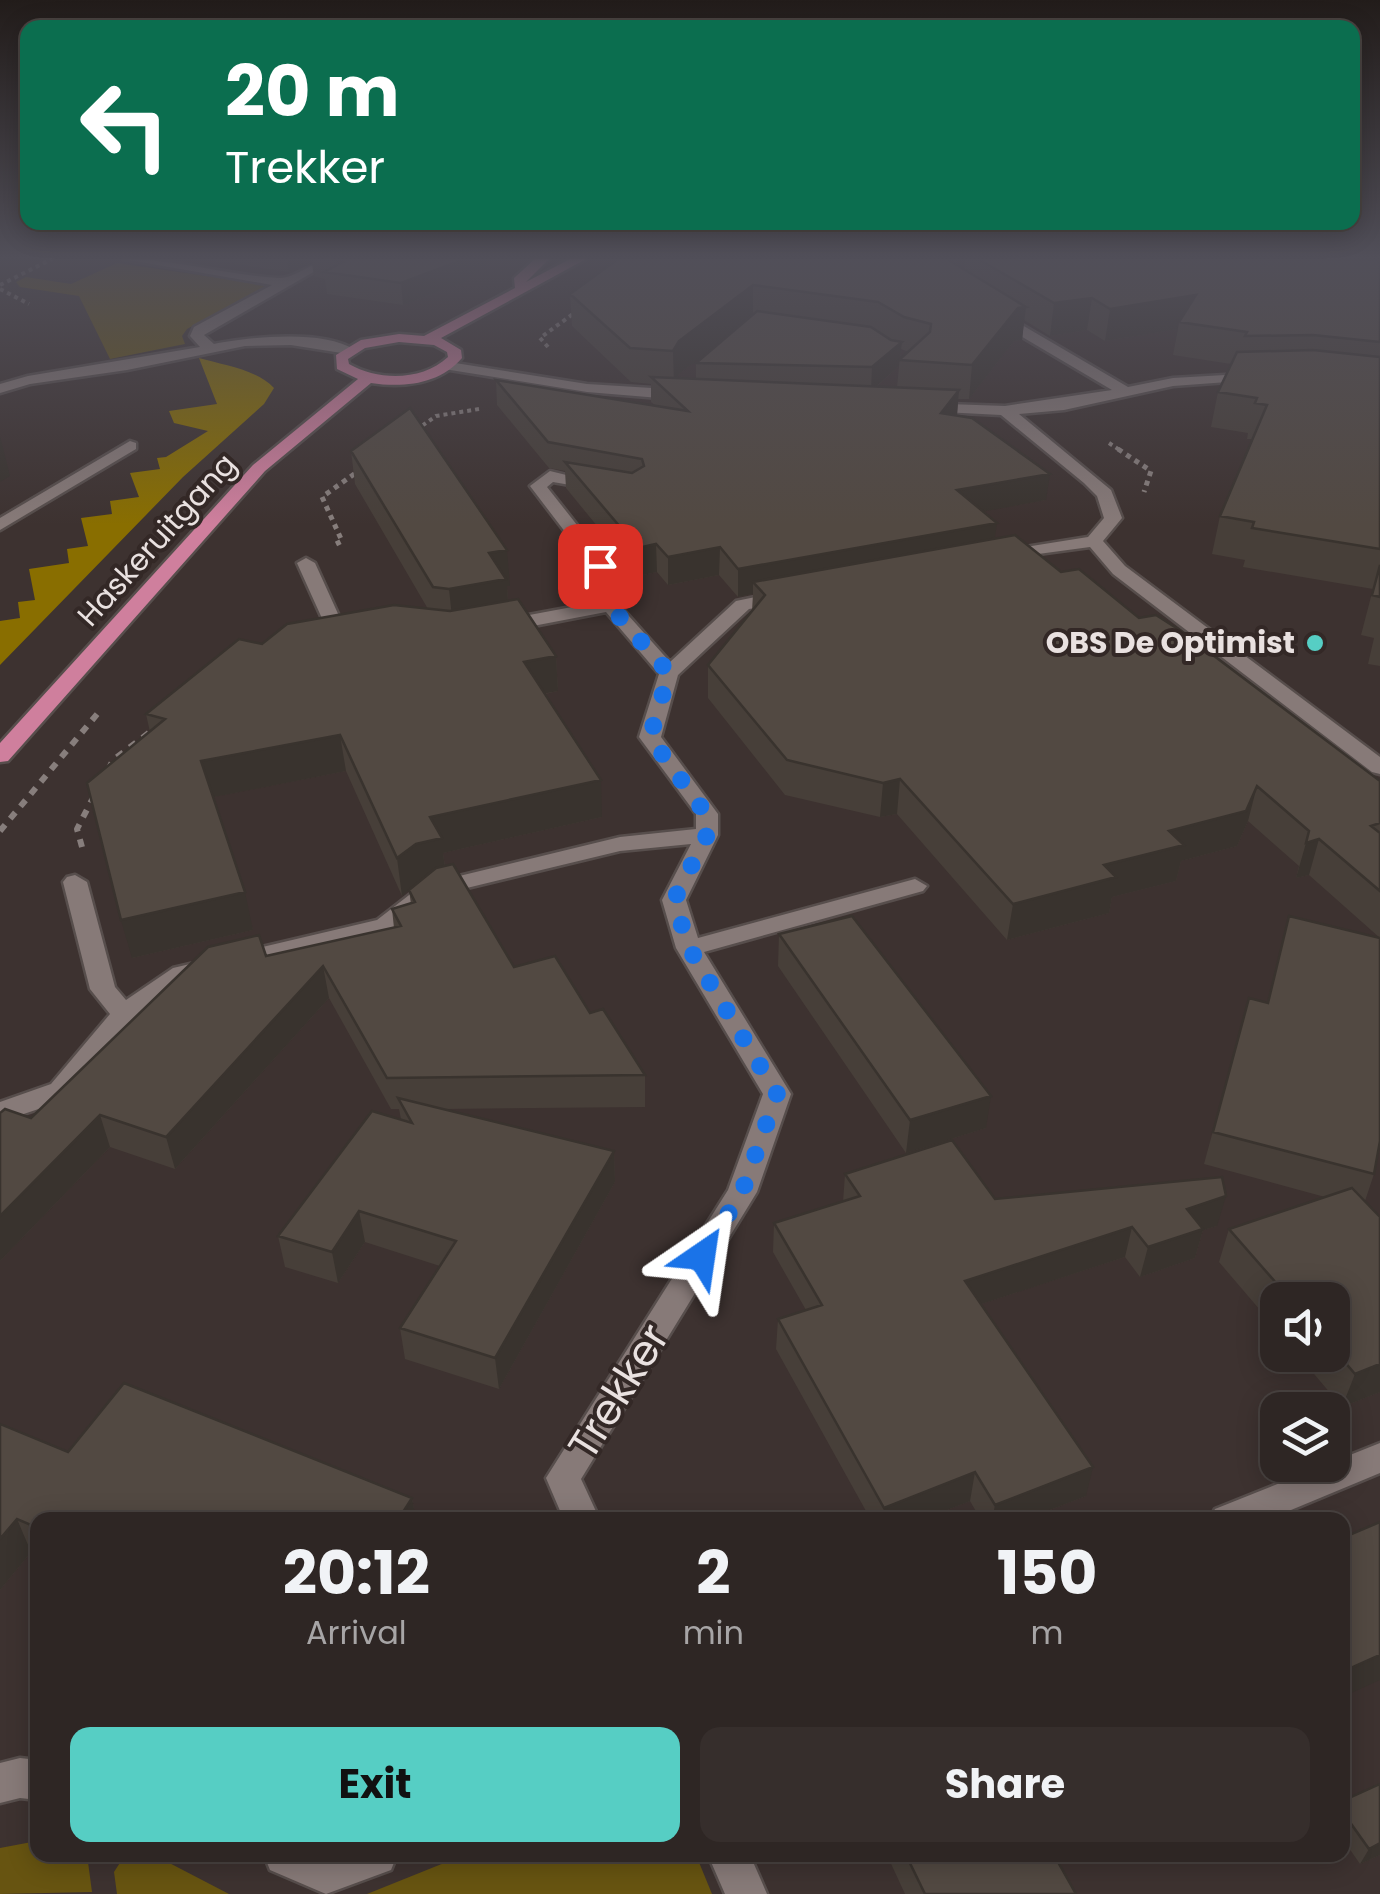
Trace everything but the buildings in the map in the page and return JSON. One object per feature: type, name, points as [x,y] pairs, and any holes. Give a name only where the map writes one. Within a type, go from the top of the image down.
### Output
[{"type":"main road","points":[[357,347],[348,350],[342,366],[369,377],[418,376],[449,366],[455,358],[454,350],[448,347]]},
{"type":"main road","name":"Haskeruitgang","points":[[0,756],[258,468],[369,377]]},
{"type":"street","points":[[0,390],[28,380],[216,347]]},
{"type":"street","points":[[329,347],[348,350]]},
{"type":"street","points":[[1050,347],[1124,391]]},
{"type":"street","points":[[449,366],[587,388],[689,390]]},
{"type":"street","points":[[909,404],[1005,411],[1064,405],[1174,382],[1274,376]]},
{"type":"street","points":[[969,562],[1094,541],[1113,518],[1105,494],[1005,411]]},
{"type":"street","points":[[0,525],[130,446]]},
{"type":"street","points":[[473,632],[610,606],[620,592],[538,486],[550,476],[616,488]]},
{"type":"street","points":[[1094,541],[1120,570],[1380,767]]},
{"type":"street","points":[[306,563],[332,621],[384,627]]},
{"type":"street","points":[[0,1112],[60,1091],[124,1014],[182,974],[386,926],[430,890],[620,844],[707,835],[706,814],[650,737],[669,673],[742,604],[818,590]]},
{"type":"street","points":[[610,606],[669,673]]},
{"type":"street","name":"Trekker","points":[[578,1512],[563,1478],[742,1192],[777,1094],[689,948],[674,900],[707,835]]},
{"type":"street","points":[[76,882],[102,989],[124,1014]]},
{"type":"street","points":[[689,948],[915,886]]},
{"type":"street","points":[[1247,1512],[1380,1458]]},
{"type":"street","points":[[0,1782],[30,1779]]},
{"type":"street","points":[[299,1862],[324,1874],[357,1862]]},
{"type":"street","points":[[732,1862],[746,1894]]},
{"type":"path","points":[[76,882],[87,868],[77,829],[112,760],[158,725]]},
{"type":"shaded area","points":[[104,347],[168,347],[110,359]]},
{"type":"shaded area","points":[[199,358],[249,372],[274,388],[264,404],[183,477],[0,665],[0,621],[20,618],[18,602],[35,600],[29,569],[69,563],[67,549],[88,546],[81,518],[112,514],[110,501],[139,497],[130,473],[160,469],[157,458],[166,457],[208,431],[174,423],[169,411],[217,404]]},
{"type":"shaded area","points":[[30,1842],[30,1862],[88,1862],[92,1892],[0,1894],[0,1848]]},
{"type":"shaded area","points":[[120,1862],[167,1862],[229,1894],[117,1894],[114,1872]]},
{"type":"shaded area","points":[[447,1862],[699,1862],[712,1894],[367,1894]]},
{"type":"place","name":"OBS De Optimist","points":[[1315,643]]},
{"type":"route","points":[[600,566],[620,592],[610,606],[669,673],[650,737],[706,814],[707,835],[674,900],[689,948],[777,1094],[742,1192],[702,1256]]}]
